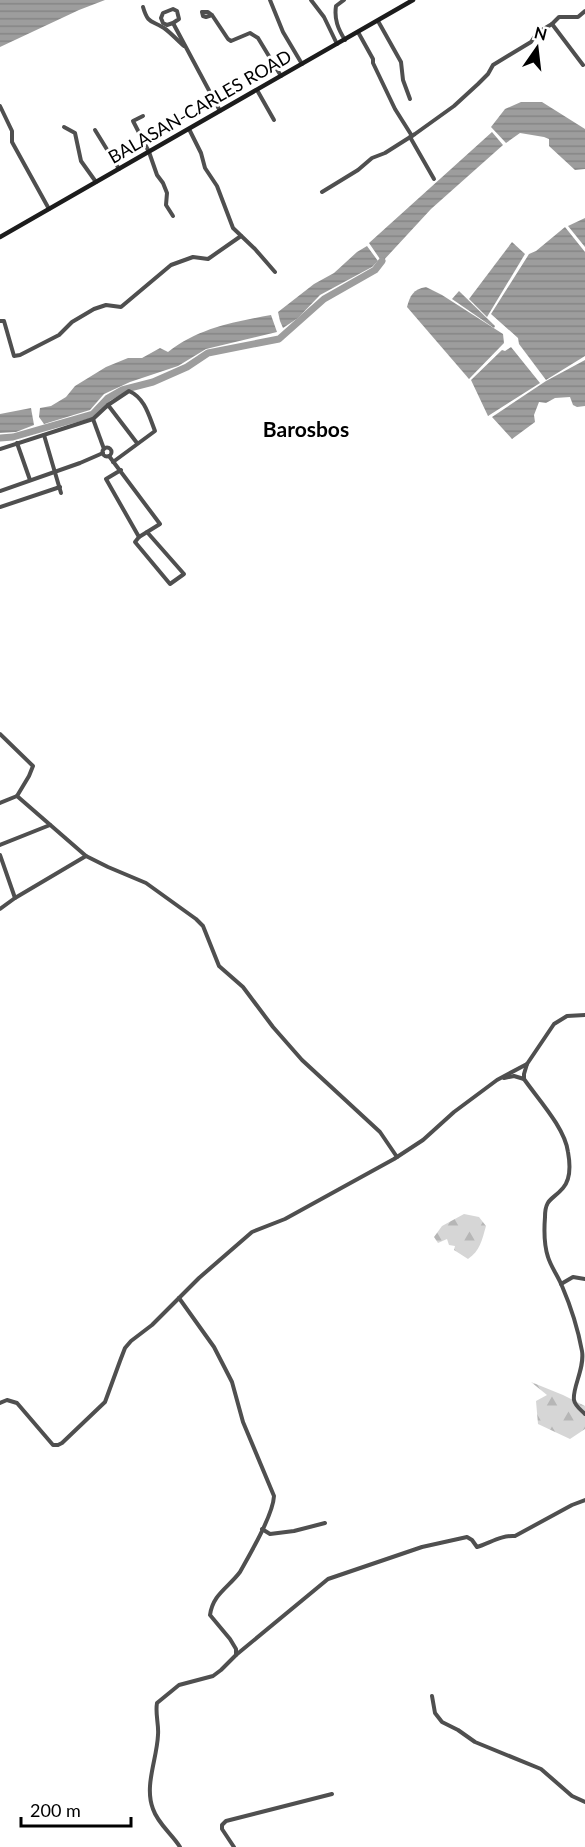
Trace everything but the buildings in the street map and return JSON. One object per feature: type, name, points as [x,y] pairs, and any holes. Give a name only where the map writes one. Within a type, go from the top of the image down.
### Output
[{"type":"main road","name":"BALASAN-CARLES ROAD","points":[[0,237],[413,0]]},
{"type":"street","points":[[270,0],[283,32],[302,64]]},
{"type":"street","points":[[311,0],[324,17],[337,45]]},
{"type":"street","points":[[344,0],[336,6],[335,11],[339,30],[345,40]]},
{"type":"street","points":[[143,7],[146,18],[150,22],[164,28],[187,48]]},
{"type":"street","points":[[173,9],[177,10],[179,19],[173,23],[167,25],[163,23],[161,18],[163,13],[173,9]]},
{"type":"street","points":[[322,192],[358,170],[372,158],[411,137],[454,106],[488,74],[493,64],[531,42],[537,33],[559,18],[578,17],[585,11]]},
{"type":"street","points":[[212,15],[231,41],[250,33],[258,38],[281,76]]},
{"type":"street","points":[[378,21],[401,62],[403,80],[410,99]]},
{"type":"street","points":[[173,23],[220,111]]},
{"type":"street","points":[[552,24],[583,65]]},
{"type":"street","points":[[358,32],[374,59],[373,63],[394,109],[434,179]]},
{"type":"street","points":[[257,90],[274,120]]},
{"type":"street","points":[[0,106],[12,131],[12,142],[49,209]]},
{"type":"street","points":[[143,116],[133,121],[149,152],[157,175],[163,183],[167,193],[166,205],[173,216]]},
{"type":"street","points":[[64,127],[75,133],[81,161],[96,182]]},
{"type":"street","points":[[189,129],[201,153],[205,168],[217,186],[233,228],[275,272]]},
{"type":"street","points":[[95,130],[119,169]]},
{"type":"street","points":[[0,321],[4,321],[14,356],[20,355],[59,335],[72,322],[94,309],[106,305],[120,307],[171,265],[187,258],[208,259],[241,236]]},
{"type":"street","points":[[0,449],[93,419],[108,405],[129,391],[136,394],[142,401],[155,431],[113,462]]},
{"type":"street","points":[[108,405],[137,443]]},
{"type":"street","points":[[93,419],[105,456],[109,456],[121,470],[160,524],[147,532],[139,537],[135,542],[170,584],[184,574],[147,532]]},
{"type":"street","points":[[44,435],[62,493]]},
{"type":"street","points":[[17,442],[30,480]]},
{"type":"street","points":[[0,491],[55,472],[108,448],[111,450],[109,456]]},
{"type":"street","points":[[121,470],[106,479],[139,537]]},
{"type":"street","points":[[0,507],[60,487]]},
{"type":"street","points":[[0,734],[33,766],[17,796],[0,803]]},
{"type":"street","points":[[17,796],[86,856],[146,883],[203,926],[219,966],[243,987],[273,1027],[302,1060],[380,1132],[397,1157]]},
{"type":"street","points":[[0,845],[50,825]]},
{"type":"street","points":[[0,855],[15,898]]},
{"type":"street","points":[[0,909],[86,856]]},
{"type":"street","points":[[585,1015],[567,1016],[559,1020],[527,1064],[524,1074],[524,1079],[549,1112],[564,1138],[568,1152],[567,1182],[564,1188],[547,1203],[545,1245],[575,1322],[583,1355],[574,1398],[577,1406],[585,1414]]},
{"type":"street","points":[[0,1403],[7,1400],[17,1403],[53,1445],[62,1443],[105,1402],[125,1348],[131,1341],[152,1325],[252,1232],[285,1219],[397,1157],[423,1140],[454,1112],[497,1080],[527,1064]]},
{"type":"street","points":[[497,1080],[510,1076],[524,1079]]},
{"type":"street","points":[[561,1284],[573,1277],[585,1279]]},
{"type":"street","points":[[179,1298],[214,1347],[232,1382],[243,1422],[274,1496],[274,1505],[240,1572],[215,1597],[211,1607],[210,1615],[230,1639],[236,1649],[236,1655]]},
{"type":"street","points":[[180,1847],[153,1808],[151,1779],[158,1736],[155,1712],[157,1703],[179,1685],[213,1676],[328,1579],[422,1547],[466,1538],[472,1540],[477,1547],[505,1535],[515,1536],[585,1500]]},
{"type":"street","points":[[262,1529],[270,1534],[325,1523]]},
{"type":"street","points":[[432,1696],[435,1713],[442,1722],[476,1742],[541,1768],[572,1796],[585,1802]]},
{"type":"street","points":[[234,1847],[222,1829],[226,1821],[332,1794]]},
{"type":"green space","points":[[464,1214],[479,1217],[486,1226],[478,1249],[468,1259],[454,1250],[455,1246],[449,1245],[447,1239],[438,1243],[434,1237],[442,1226]]},
{"type":"green space","points":[[531,1382],[585,1406],[585,1429],[570,1439],[538,1424],[536,1401],[547,1395]]},
{"type":"shaded area","points":[[0,0],[105,0],[0,47]]},
{"type":"shaded area","points":[[521,102],[542,102],[585,129],[585,169],[575,170],[549,146],[549,139],[544,137],[520,133],[506,143],[491,127],[505,109]]},
{"type":"shaded area","points":[[492,132],[503,145],[431,209],[382,262],[369,243]]},
{"type":"shaded area","points":[[585,218],[585,247],[568,226]]},
{"type":"shaded area","points":[[565,227],[585,252],[585,356],[546,380],[519,344],[518,338],[491,314],[529,254],[536,251]]},
{"type":"shaded area","points":[[512,242],[525,254],[487,317],[469,299]]},
{"type":"shaded area","points":[[367,246],[378,261],[372,267],[320,295],[298,318],[283,328],[278,312],[314,284],[334,273]]},
{"type":"shaded area","points":[[426,287],[503,334],[504,343],[469,379],[407,307],[413,294],[418,289]]},
{"type":"shaded area","points":[[459,291],[495,326],[494,328],[452,299]]},
{"type":"shaded area","points":[[271,315],[277,332],[206,349],[178,366],[130,382],[104,394],[90,410],[44,424],[39,417],[40,408],[51,406],[66,397],[75,386],[106,367],[128,358],[142,358],[160,348],[168,352],[192,337],[217,327]]},
{"type":"shaded area","points":[[511,347],[540,383],[488,416],[471,380],[502,350],[505,351]]},
{"type":"shaded area","points":[[585,360],[585,406],[573,405],[570,397],[555,398],[546,403],[539,402],[534,415],[535,422],[512,439],[492,417],[546,381]]},
{"type":"shaded area","points":[[31,408],[34,425],[16,432],[0,433],[0,414]]},
{"type":"waterway","points":[[0,438],[13,437],[93,414],[108,398],[122,390],[153,382],[187,367],[208,353],[279,339],[324,299],[375,270],[382,261]]},
{"type":"district","name":"Barosbos","points":[[306,430]]}]
